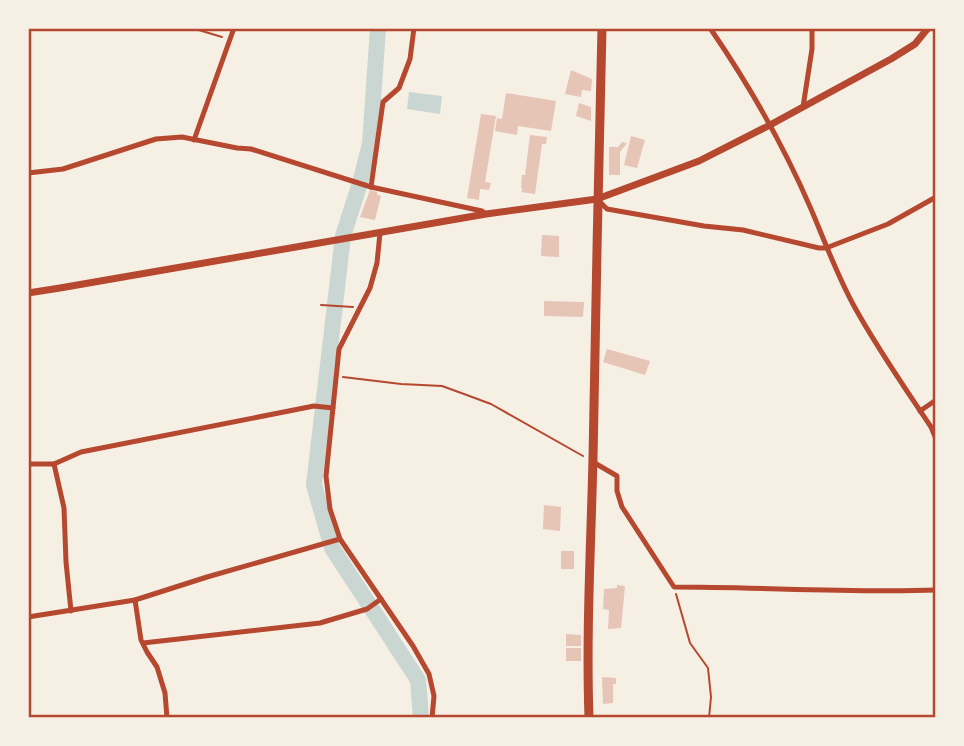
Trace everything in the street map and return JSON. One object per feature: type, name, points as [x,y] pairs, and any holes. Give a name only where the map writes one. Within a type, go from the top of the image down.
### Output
[{"type":"highway","points":[[589,718],[589,575],[603,28]]},
{"type":"main road","points":[[28,293],[486,214],[597,199],[699,161],[770,125],[915,44],[928,28]]},
{"type":"street","points":[[194,140],[234,28]]},
{"type":"street","points":[[370,186],[383,102],[399,88],[410,59],[414,28]]},
{"type":"street","points":[[710,28],[770,125],[855,308],[936,439]]},
{"type":"street","points":[[803,107],[812,49],[812,28]]},
{"type":"street","points":[[28,173],[63,169],[156,139],[182,137],[251,149],[370,186],[456,204],[486,214]]},
{"type":"street","points":[[597,199],[607,209],[743,230],[826,248],[888,224],[936,197]]},
{"type":"street","points":[[380,233],[377,263],[370,288],[339,349],[326,476],[330,509],[340,539],[429,674],[434,696],[432,718]]},
{"type":"street","points":[[920,411],[936,400]]},
{"type":"street","points":[[28,464],[54,464],[80,452],[314,406],[334,408]]},
{"type":"street","points":[[593,461],[617,476],[617,491],[622,507],[674,587],[884,592],[936,590]]},
{"type":"street","points":[[54,464],[64,508],[71,611]]},
{"type":"street","points":[[28,617],[135,600],[340,539]]},
{"type":"street","points":[[135,600],[143,643],[157,667],[165,693],[167,718]]},
{"type":"street","points":[[143,643],[320,623],[367,609],[379,600]]},
{"type":"path","points":[[192,28],[229,39]]},
{"type":"path","points":[[321,305],[344,307]]},
{"type":"path","points":[[336,376],[442,386],[491,404],[593,461]]},
{"type":"path","points":[[674,587],[690,643],[708,667],[711,697],[709,718]]},
{"type":"shaded area","points":[[409,92],[442,96],[440,114],[407,109]]},
{"type":"building","points":[[571,70],[592,79],[591,91],[582,90],[581,97],[565,94]]},
{"type":"building","points":[[506,93],[556,101],[551,131],[518,126],[517,135],[495,131],[497,118],[502,119]]},
{"type":"building","points":[[579,103],[591,107],[591,121],[576,116]]},
{"type":"building","points":[[481,114],[496,116],[485,182],[491,183],[489,190],[480,189],[479,200],[467,198]]},
{"type":"building","points":[[530,135],[547,137],[546,144],[542,144],[535,194],[521,192]]},
{"type":"building","points":[[631,136],[645,140],[637,168],[624,165]]},
{"type":"building","points":[[622,142],[627,143],[620,152],[620,175],[609,175],[609,147],[618,147]]},
{"type":"building","points":[[370,190],[381,196],[375,220],[360,217]]},
{"type":"building","points":[[542,235],[559,236],[559,257],[541,256]]},
{"type":"building","points":[[544,301],[584,302],[583,317],[544,316]]},
{"type":"building","points":[[607,349],[650,361],[645,375],[603,362]]},
{"type":"building","points":[[544,505],[561,507],[560,531],[543,529]]},
{"type":"building","points":[[561,551],[574,551],[574,569],[561,569]]},
{"type":"building","points":[[617,585],[625,586],[621,628],[608,629],[609,610],[603,609],[604,589],[617,588]]},
{"type":"building","points":[[566,634],[581,635],[581,646],[566,646]]},
{"type":"building","points":[[566,648],[581,648],[581,661],[566,661]]},
{"type":"building","points":[[602,677],[616,678],[616,684],[613,684],[613,703],[603,704]]},
{"type":"waterway","points":[[378,28],[370,144],[343,236],[314,485],[332,548],[418,680],[421,718]]}]
